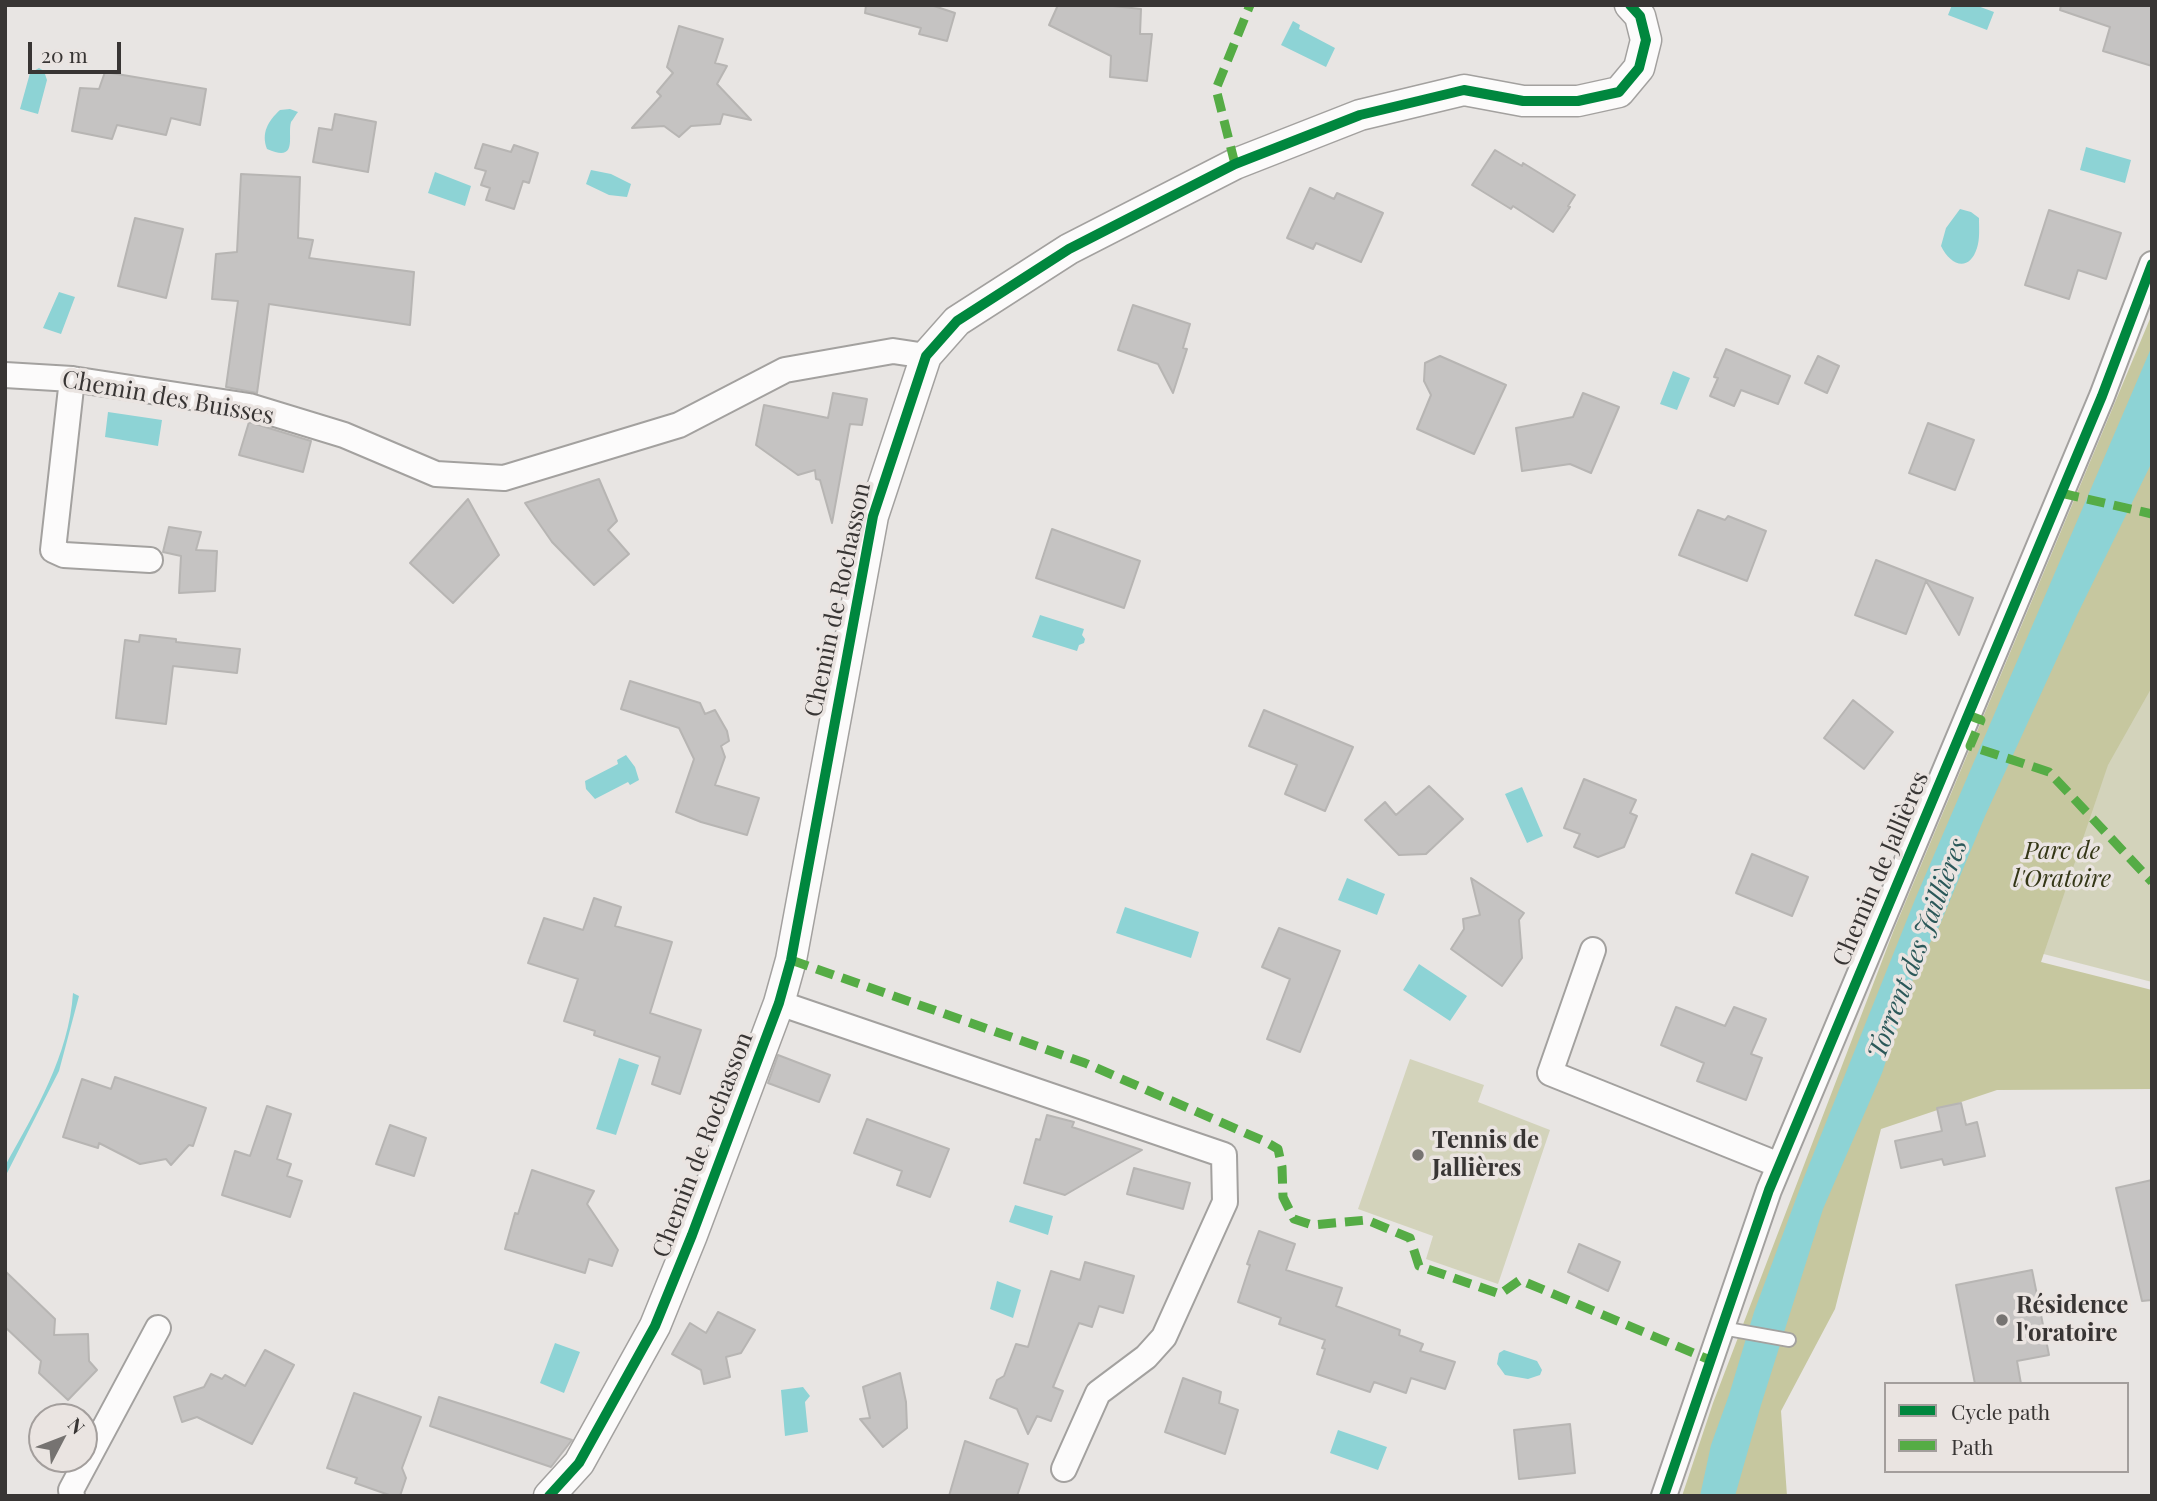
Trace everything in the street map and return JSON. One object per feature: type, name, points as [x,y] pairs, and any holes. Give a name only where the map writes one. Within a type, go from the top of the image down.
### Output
[{"type":"street","name":"Chemin de Rochasson","points":[[549,1496],[579,1463],[655,1326],[779,1003],[791,960],[873,516],[926,356],[957,321],[1069,249],[1256,154],[1360,116],[1464,90],[1523,101],[1578,101],[1619,92],[1639,68],[1646,40],[1640,16],[1630,5]]},
{"type":"street","name":"Chemin de Jallières","points":[[1664,1496],[1731,1329],[1779,1165],[2097,409],[2152,264]]},
{"type":"street","name":"Chemin des Buisses","points":[[5,375],[72,379],[249,406],[344,436],[436,474],[504,478],[679,425],[785,370],[893,351],[926,356]]},
{"type":"street","points":[[72,379],[53,550],[64,555],[150,560]]},
{"type":"street","points":[[1593,950],[1550,1073],[1779,1165]]},
{"type":"street","points":[[779,1003],[1224,1155],[1225,1202],[1164,1337],[1146,1357],[1098,1393],[1064,1469]]},
{"type":"street","points":[[72,1496],[71,1490],[158,1328]]},
{"type":"lane","points":[[1731,1329],[1789,1340]]},
{"type":"green space","points":[[2152,314],[2152,687],[2108,765],[2041,962],[2152,990],[2152,1089],[1997,1090],[1881,1129],[1835,1309],[1781,1411],[1787,1496],[1682,1496],[1713,1403],[1895,927]]},
{"type":"green space","name":"Parc de l'Oratoire","points":[[2152,634],[2152,982],[1939,927]]},
{"type":"green space","points":[[1410,1059],[1484,1085],[1478,1102],[1550,1130],[1498,1284],[1426,1259],[1433,1236],[1358,1209]]},
{"type":"water","points":[[1952,5],[1975,5],[1994,12],[1987,30],[1948,15]]},
{"type":"water","points":[[1293,21],[1300,25],[1299,29],[1335,48],[1326,67],[1281,45]]},
{"type":"water","points":[[39,68],[44,71],[47,80],[38,114],[20,109],[30,73]]},
{"type":"water","points":[[280,110],[298,112],[291,122],[288,150],[284,153],[267,149],[265,133],[269,123]]},
{"type":"water","points":[[2086,147],[2131,160],[2125,183],[2080,170]]},
{"type":"water","points":[[591,170],[611,174],[631,184],[627,197],[609,195],[586,184]]},
{"type":"water","points":[[435,172],[471,186],[465,206],[428,193]]},
{"type":"water","points":[[1960,209],[1979,218],[1979,237],[1974,256],[1959,264],[1949,258],[1941,246],[1946,228]]},
{"type":"water","points":[[59,292],[75,297],[61,334],[43,328]]},
{"type":"water","name":"Torrent des Jaillières","points":[[2152,346],[2152,462],[2077,615],[1985,816],[1939,927],[1918,964],[1882,1073],[1823,1209],[1735,1496],[1700,1496],[1711,1445],[1754,1312],[1803,1180],[1916,897]]},
{"type":"water","points":[[1673,371],[1690,378],[1677,410],[1660,404]]},
{"type":"water","points":[[108,412],[162,420],[158,446],[105,437]]},
{"type":"water","points":[[1040,615],[1084,629],[1084,643],[1079,645],[1077,651],[1032,637]]},
{"type":"water","points":[[626,755],[635,767],[639,780],[630,785],[628,782],[595,799],[586,789],[585,781],[618,764],[617,760]]},
{"type":"water","points":[[1522,787],[1543,836],[1527,843],[1505,794]]},
{"type":"water","points":[[1347,878],[1385,894],[1377,915],[1338,900]]},
{"type":"water","points":[[1125,907],[1199,932],[1191,958],[1116,933]]},
{"type":"water","points":[[1419,964],[1467,996],[1450,1021],[1403,990]]},
{"type":"water","points":[[73,993],[79,996],[59,1071],[5,1177],[5,1166],[39,1104],[58,1061]]},
{"type":"water","points":[[619,1058],[639,1065],[616,1135],[596,1129]]},
{"type":"water","points":[[1015,1205],[1053,1216],[1048,1235],[1009,1222]]},
{"type":"water","points":[[997,1281],[1021,1290],[1013,1318],[990,1309]]},
{"type":"water","points":[[555,1343],[580,1352],[564,1393],[540,1383]]},
{"type":"water","points":[[1504,1350],[1537,1361],[1542,1370],[1540,1375],[1528,1379],[1505,1375],[1497,1364],[1499,1353]]},
{"type":"water","points":[[803,1387],[810,1396],[805,1402],[808,1432],[785,1436],[781,1390]]},
{"type":"water","points":[[1338,1430],[1387,1447],[1378,1470],[1330,1453]]},
{"type":"building","points":[[866,5],[931,5],[955,13],[947,41],[919,34],[921,28],[865,13]]},
{"type":"building","points":[[1058,5],[1104,5],[1141,9],[1140,34],[1152,34],[1147,81],[1110,77],[1111,56],[1049,25]]},
{"type":"building","points":[[2061,5],[2152,5],[2152,66],[2103,51],[2110,27],[2060,10]]},
{"type":"building","points":[[679,26],[723,39],[715,63],[727,66],[717,84],[751,120],[723,114],[720,124],[691,126],[679,137],[664,126],[632,128],[661,96],[657,92],[673,73],[667,67]]},
{"type":"building","points":[[105,72],[206,89],[200,125],[171,118],[166,135],[117,125],[112,139],[72,131],[80,88],[99,89]]},
{"type":"building","points":[[335,114],[376,122],[368,172],[313,162],[319,128],[332,130]]},
{"type":"building","points":[[483,144],[511,152],[514,145],[538,153],[529,183],[523,181],[514,209],[486,200],[490,188],[481,185],[486,171],[475,168]]},
{"type":"building","points":[[1495,150],[1522,166],[1523,163],[1575,195],[1553,232],[1513,206],[1511,209],[1472,185]]},
{"type":"building","points":[[241,174],[300,177],[298,238],[313,240],[309,258],[414,272],[410,325],[269,304],[257,393],[226,387],[238,301],[212,299],[216,254],[237,252]]},
{"type":"building","points":[[1310,188],[1334,199],[1337,193],[1383,213],[1361,262],[1316,243],[1313,249],[1287,238]]},
{"type":"building","points":[[2049,210],[2121,233],[2106,279],[2078,270],[2069,299],[2025,285]]},
{"type":"building","points":[[135,218],[183,229],[166,298],[118,286]]},
{"type":"building","points":[[1133,305],[1190,324],[1183,348],[1187,349],[1173,393],[1158,364],[1118,350]]},
{"type":"building","points":[[1726,349],[1790,376],[1778,404],[1741,390],[1734,406],[1710,396],[1718,378],[1714,377]]},
{"type":"building","points":[[1440,356],[1506,385],[1474,454],[1417,429],[1431,395],[1424,381],[1425,363]]},
{"type":"building","points":[[1818,356],[1839,366],[1827,393],[1805,383]]},
{"type":"building","points":[[833,393],[867,399],[862,425],[850,424],[832,523],[815,470],[798,475],[756,445],[764,405],[828,418]]},
{"type":"building","points":[[1583,393],[1619,407],[1591,473],[1570,464],[1522,471],[1516,428],[1573,417]]},
{"type":"building","points":[[249,422],[311,441],[303,472],[239,455]]},
{"type":"building","points":[[1928,423],[1974,440],[1955,490],[1909,473]]},
{"type":"building","points":[[599,479],[617,521],[608,530],[629,554],[594,585],[552,542],[525,503]]},
{"type":"building","points":[[468,499],[499,555],[453,603],[410,563]]},
{"type":"building","points":[[1698,510],[1725,520],[1728,516],[1766,531],[1747,581],[1679,555]]},
{"type":"building","points":[[169,527],[201,532],[196,550],[217,551],[215,591],[179,593],[181,556],[163,552]]},
{"type":"building","points":[[1052,529],[1140,561],[1124,608],[1036,578]]},
{"type":"building","points":[[1876,560],[1973,598],[1959,635],[1926,581],[1906,634],[1855,615]]},
{"type":"building","points":[[140,635],[240,649],[237,673],[173,666],[166,724],[116,718],[125,640],[139,642]]},
{"type":"building","points":[[630,681],[700,703],[705,714],[715,710],[727,731],[729,741],[721,746],[725,757],[715,785],[759,798],[747,835],[676,812],[694,759],[679,728],[621,709]]},
{"type":"building","points":[[1853,700],[1893,732],[1864,769],[1824,738]]},
{"type":"building","points":[[1264,710],[1353,747],[1325,811],[1285,794],[1297,765],[1249,746]]},
{"type":"building","points":[[1584,779],[1636,800],[1630,813],[1637,816],[1624,847],[1598,857],[1574,847],[1580,834],[1564,828]]},
{"type":"building","points":[[1429,786],[1463,819],[1426,854],[1399,855],[1365,820],[1385,802],[1396,815]]},
{"type":"building","points":[[1752,854],[1808,877],[1792,916],[1736,893]]},
{"type":"building","points":[[1471,878],[1524,913],[1519,920],[1522,958],[1502,986],[1451,949],[1464,929],[1463,919],[1480,915]]},
{"type":"building","points":[[594,898],[621,907],[615,926],[672,942],[650,1013],[701,1030],[680,1094],[652,1084],[660,1057],[594,1035],[595,1031],[564,1021],[578,979],[528,963],[544,918],[583,930]]},
{"type":"building","points":[[1279,928],[1340,951],[1300,1052],[1267,1039],[1290,979],[1262,967]]},
{"type":"building","points":[[1676,1007],[1725,1026],[1734,1007],[1766,1019],[1751,1054],[1762,1058],[1746,1100],[1697,1081],[1704,1063],[1661,1045]]},
{"type":"building","points":[[778,1055],[830,1075],[819,1102],[768,1083]]},
{"type":"building","points":[[115,1077],[206,1108],[193,1146],[189,1145],[171,1165],[166,1159],[140,1164],[99,1143],[98,1148],[63,1137],[82,1079],[111,1089]]},
{"type":"building","points":[[1961,1103],[1966,1125],[1977,1122],[1985,1156],[1944,1165],[1942,1159],[1901,1168],[1895,1141],[1942,1131],[1937,1108]]},
{"type":"building","points":[[267,1106],[291,1114],[277,1159],[291,1164],[287,1176],[302,1181],[290,1217],[222,1195],[235,1151],[250,1156]]},
{"type":"building","points":[[1047,1115],[1074,1122],[1072,1127],[1142,1150],[1065,1195],[1024,1183],[1036,1139],[1040,1140]]},
{"type":"building","points":[[867,1119],[949,1149],[930,1197],[897,1185],[902,1171],[854,1153]]},
{"type":"building","points":[[390,1125],[426,1138],[414,1176],[376,1164]]},
{"type":"building","points":[[1134,1168],[1190,1183],[1183,1209],[1127,1194]]},
{"type":"building","points":[[532,1170],[594,1191],[587,1204],[618,1250],[612,1266],[589,1259],[585,1273],[505,1249],[515,1213],[518,1214]]},
{"type":"building","name":"Résidence l'oratoire","points":[[2152,1180],[2152,1300],[2142,1301],[2116,1188]]},
{"type":"building","points":[[1259,1231],[1295,1244],[1286,1270],[1342,1288],[1336,1306],[1400,1330],[1399,1335],[1423,1344],[1420,1351],[1455,1362],[1445,1389],[1411,1378],[1406,1393],[1374,1382],[1370,1392],[1317,1374],[1325,1340],[1279,1324],[1281,1318],[1238,1302],[1250,1265],[1247,1264]]},
{"type":"building","points":[[1579,1244],[1620,1262],[1608,1291],[1568,1272]]},
{"type":"building","points":[[1085,1262],[1134,1276],[1123,1313],[1099,1306],[1092,1327],[1079,1323],[1053,1387],[1063,1391],[1051,1421],[1037,1416],[1028,1434],[1017,1409],[990,1398],[997,1380],[1004,1376],[1016,1344],[1028,1347],[1051,1271],[1080,1280]]},
{"type":"building","name":"Résidence l'oratoire","points":[[2032,1270],[2049,1355],[2017,1361],[2021,1382],[1975,1382],[1956,1285]]},
{"type":"building","points":[[5,1271],[55,1319],[54,1335],[88,1334],[89,1361],[97,1370],[68,1400],[39,1373],[41,1361],[5,1327]]},
{"type":"building","points":[[718,1312],[755,1330],[741,1353],[726,1357],[730,1377],[704,1384],[701,1370],[672,1354],[690,1323],[706,1333]]},
{"type":"building","points":[[265,1350],[294,1365],[252,1444],[197,1417],[182,1422],[174,1397],[204,1387],[211,1374],[222,1379],[225,1375],[245,1386]]},
{"type":"building","points":[[900,1373],[906,1402],[907,1428],[883,1447],[860,1419],[870,1418],[863,1387]]},
{"type":"building","points":[[1183,1378],[1221,1392],[1219,1403],[1238,1410],[1225,1454],[1165,1432]]},
{"type":"building","points":[[354,1393],[421,1417],[402,1468],[406,1478],[400,1496],[392,1496],[355,1483],[357,1478],[327,1468]]},
{"type":"building","points":[[439,1397],[572,1440],[551,1467],[430,1426]]},
{"type":"building","points":[[1570,1424],[1575,1473],[1519,1479],[1514,1430]]},
{"type":"building","points":[[965,1441],[1028,1464],[1017,1496],[949,1496]]},
{"type":"marked path","points":[[1235,164],[1216,89],[1250,5]]},
{"type":"marked path","points":[[2061,493],[2152,514]]},
{"type":"marked path","points":[[1968,715],[1981,720],[1970,746],[2049,772],[2152,882]]},
{"type":"marked path","points":[[791,960],[1085,1063],[1266,1142],[1278,1149],[1282,1167],[1283,1197],[1294,1219],[1312,1225],[1367,1220],[1410,1238],[1419,1266],[1500,1294],[1520,1280],[1710,1360]]},
{"type":"cycle path","points":[[549,1496],[579,1463],[655,1326],[779,1003],[791,960],[873,516],[926,356],[957,321],[1069,249],[1235,164],[1360,115],[1464,90],[1523,101],[1578,101],[1619,92],[1639,68],[1646,40],[1640,16],[1630,5]]},
{"type":"cycle path","points":[[1664,1496],[1769,1190],[2102,396],[2152,264]]},
{"type":"place","name":"Tennis de Jallières","points":[[1418,1155]]},
{"type":"place","name":"Résidence l'oratoire","points":[[2002,1320]]}]
